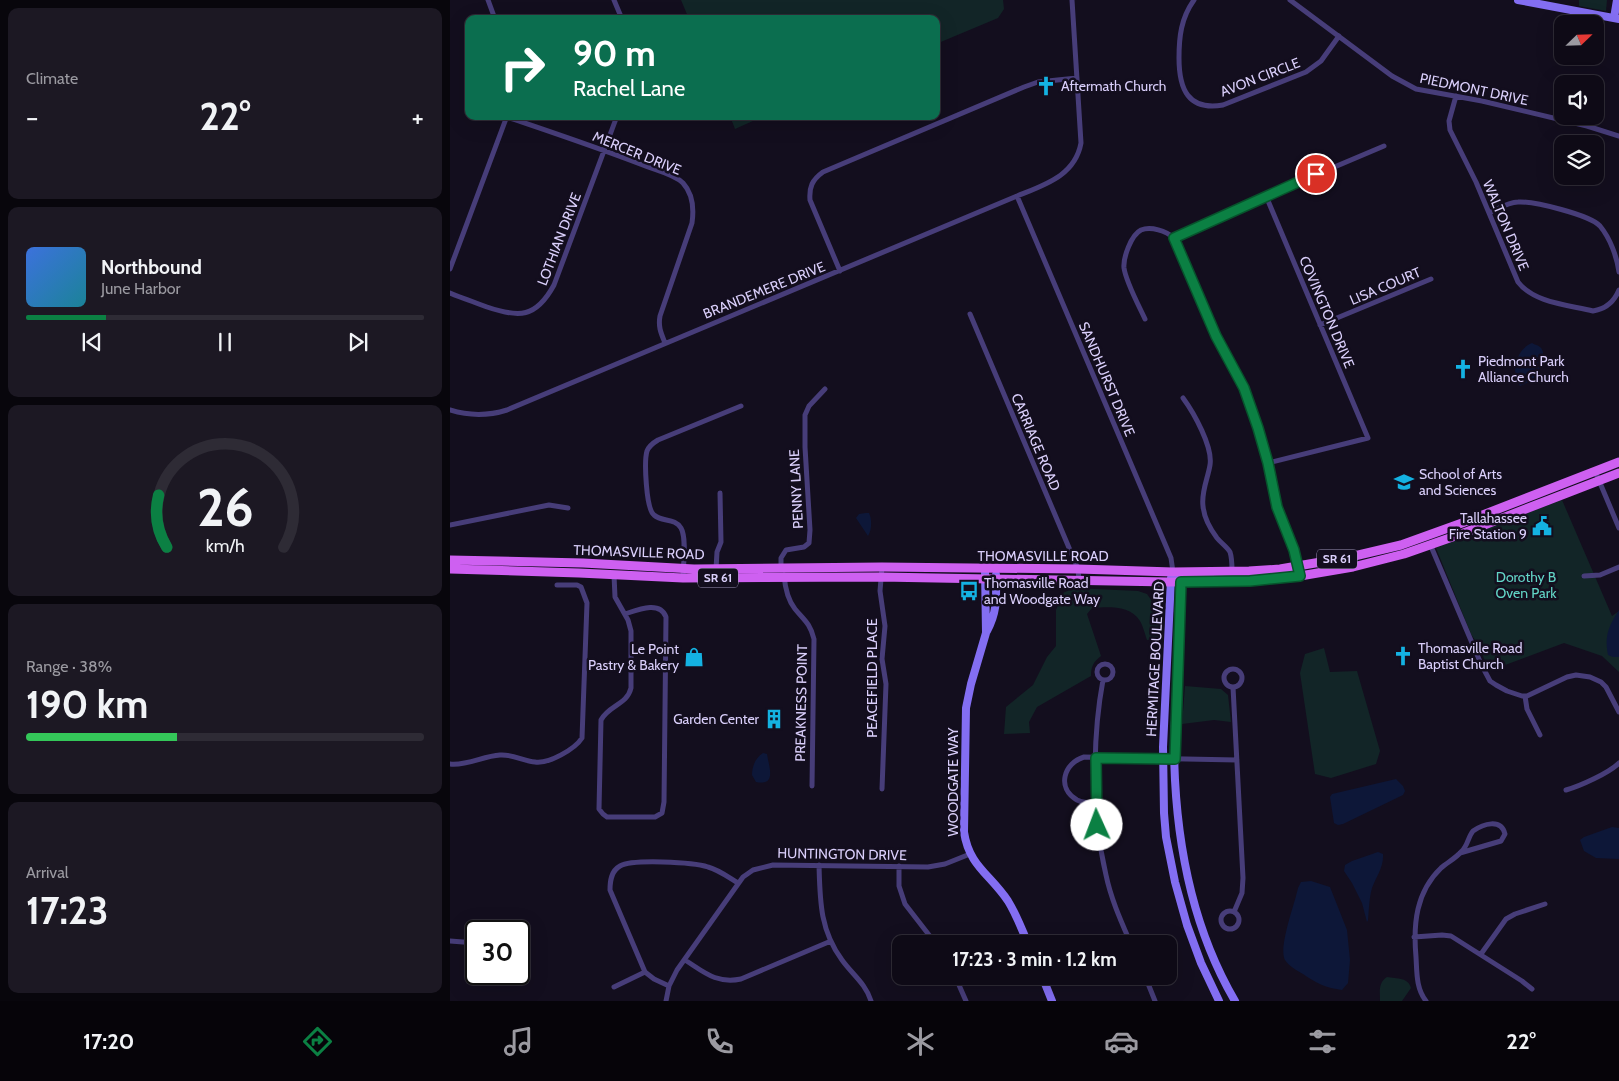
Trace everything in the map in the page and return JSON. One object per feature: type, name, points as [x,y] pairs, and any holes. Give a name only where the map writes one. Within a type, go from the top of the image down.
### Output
[{"type":"main road","name":"THOMASVILLE ROAD","points":[[1495,516],[1549,490],[1619,462]]},
{"type":"main road","name":"THOMASVILLE ROAD","points":[[882,572],[996,580],[1169,582],[1250,581],[1300,576],[1353,567],[1495,516],[1553,498],[1619,473]]},
{"type":"main road","points":[[1549,490],[1553,498]]},
{"type":"main road","name":"THOMASVILLE ROAD","points":[[450,560],[480,565],[545,567],[614,565],[783,572],[985,569],[1173,572],[1249,571],[1298,566],[1429,541]]},
{"type":"main road","name":"THOMASVILLE ROAD","points":[[450,569],[480,565]]},
{"type":"main road","points":[[614,565],[614,575]]},
{"type":"main road","name":"THOMASVILLE ROAD","points":[[545,567],[614,575],[683,578],[783,572]]},
{"type":"street","points":[[488,0],[494,15]]},
{"type":"street","points":[[614,0],[620,15]]},
{"type":"street","points":[[840,271],[810,200],[812,183],[823,172],[1024,87],[1038,82],[1077,78],[1072,0]]},
{"type":"street","name":"AVON CIRCLE","points":[[1194,0],[1186,10],[1181,26],[1180,73],[1187,94],[1191,99],[1202,105],[1214,106],[1223,104],[1306,72],[1321,61],[1339,36]]},
{"type":"street","name":"PIEDMONT DRIVE","points":[[1290,0],[1402,82],[1416,89],[1456,96],[1587,126],[1619,136]]},
{"type":"street","points":[[1522,0],[1617,18],[1617,0]]},
{"type":"street","name":"BRANDEMERE DRIVE","points":[[450,410],[473,414],[501,412],[1052,181],[1064,174],[1079,153],[1081,143],[1077,78]]},
{"type":"street","name":"WALTON DRIVE","points":[[1456,96],[1449,121],[1450,130],[1489,213],[1518,282],[1522,287],[1541,299],[1593,311],[1611,303],[1619,290]]},
{"type":"street","points":[[450,269],[506,120]]},
{"type":"street","name":"MERCER DRIVE","points":[[518,120],[604,150],[680,181],[683,184],[692,199],[694,216],[658,324],[666,343]]},
{"type":"street","name":"LOTHIAN DRIVE","points":[[450,294],[501,312],[513,314],[530,312],[541,304],[554,285],[615,120]]},
{"type":"street","points":[[1174,238],[1266,196],[1384,146]]},
{"type":"street","name":"SANDHURST DRIVE","points":[[1017,196],[1170,558],[1173,572]]},
{"type":"street","name":"COVINGTON DRIVE","points":[[1266,196],[1368,438],[1268,463]]},
{"type":"street","points":[[1489,213],[1511,203],[1518,202],[1574,213],[1589,218],[1600,226],[1618,258],[1619,272]]},
{"type":"street","points":[[1145,319],[1124,269],[1124,262],[1128,247],[1136,234],[1146,229],[1160,230],[1174,238],[1216,336],[1244,388],[1268,463],[1277,507],[1294,550],[1300,576]]},
{"type":"street","name":"LISA COURT","points":[[1320,325],[1431,279]]},
{"type":"street","name":"CARRIAGE ROAD","points":[[970,314],[1078,569],[1079,580]]},
{"type":"street","name":"PENNY LANE","points":[[783,572],[781,558],[786,550],[804,547],[809,543],[805,414],[809,406],[825,389]]},
{"type":"street","points":[[1183,398],[1191,409],[1209,450],[1211,458],[1206,476],[1203,508],[1210,526],[1229,551],[1232,571]]},
{"type":"street","points":[[683,578],[683,536],[681,528],[677,524],[654,516],[649,509],[646,459],[648,449],[658,440],[740,406]]},
{"type":"street","points":[[1595,471],[1619,528]]},
{"type":"street","points":[[716,569],[717,552],[722,542],[720,493]]},
{"type":"street","points":[[450,525],[548,505],[568,508]]},
{"type":"street","points":[[1429,541],[1480,664],[1490,681],[1507,691],[1525,696],[1567,677],[1582,675],[1601,682],[1608,689],[1619,712]]},
{"type":"street","points":[[1584,576],[1600,575],[1619,567]]},
{"type":"street","name":"WOODGATE WAY","points":[[985,569],[986,633]]},
{"type":"street","name":"WOODGATE WAY","points":[[996,569],[996,609],[986,633],[968,697],[965,724],[964,817],[966,843],[970,854],[979,868],[993,882],[1014,911],[1024,935]]},
{"type":"street","name":"PREAKNESS POINT","points":[[783,572],[785,590],[790,601],[795,610],[807,622],[814,639],[812,786]]},
{"type":"street","name":"PEACEFIELD PLACE","points":[[882,572],[880,591],[885,626],[882,659],[886,684],[882,789]]},
{"type":"street","name":"HERMITAGE BOULEVARD","points":[[1219,1001],[1193,942],[1175,882],[1166,837],[1163,759],[1169,582],[1173,572],[1181,582],[1175,759],[1178,818],[1186,868],[1198,913],[1219,969],[1235,1001]]},
{"type":"street","points":[[614,575],[618,604],[625,614],[631,631],[631,688],[625,700],[604,714],[601,720],[599,809],[607,817],[655,817],[662,813],[664,802],[666,617],[664,611],[660,608],[639,609],[625,614]]},
{"type":"street","points":[[450,764],[460,764],[498,755],[510,755],[536,763],[546,761],[569,750],[582,738],[587,603],[581,587],[578,585],[556,585]]},
{"type":"street","points":[[1104,680],[1098,714],[1096,758],[1096,803],[1099,839],[1106,876],[1115,907],[1127,935]]},
{"type":"street","points":[[1233,688],[1243,878],[1242,893],[1234,912]]},
{"type":"street","points":[[1525,696],[1527,709],[1540,735]]},
{"type":"street","points":[[1096,803],[1083,803],[1074,799],[1067,790],[1065,777],[1071,764],[1084,756],[1096,758],[1237,760]]},
{"type":"street","points":[[1566,790],[1609,771],[1619,763]]},
{"type":"street","points":[[1426,1001],[1418,986],[1414,937],[1418,910],[1426,888],[1441,868],[1460,853],[1467,843],[1470,834],[1476,829],[1492,824],[1502,827],[1504,834],[1501,841],[1460,853]]},
{"type":"street","name":"HUNTINGTON DRIVE","points":[[666,1001],[673,977],[738,884],[748,873],[764,866],[936,866],[970,854]]},
{"type":"street","points":[[669,986],[654,979],[645,972],[610,890],[610,878],[617,868],[630,863],[692,864],[716,870],[738,884]]},
{"type":"street","points":[[819,865],[823,919],[831,941],[843,962],[864,986],[871,1001]]},
{"type":"street","points":[[899,866],[899,886],[905,904],[929,935]]},
{"type":"street","points":[[1481,954],[1506,919],[1545,904]]},
{"type":"street","points":[[1414,937],[1451,936],[1532,989]]},
{"type":"street","points":[[450,941],[465,942]]},
{"type":"street","points":[[685,960],[711,977],[733,981],[831,941]]},
{"type":"street","points":[[614,987],[645,972]]},
{"type":"street","points":[[959,985],[966,1001]]},
{"type":"street","points":[[1046,985],[1052,1001]]},
{"type":"street","points":[[1149,985],[1155,1001]]},
{"type":"green space","points":[[681,0],[1003,0],[1004,9],[998,18],[940,42],[940,15],[687,15]]},
{"type":"green space","points":[[1579,0],[1607,0],[1606,11],[1579,6]]},
{"type":"green space","points":[[732,120],[755,120],[735,129]]},
{"type":"green space","name":"Dorothy B Oven Park","points":[[1562,500],[1612,616],[1619,611],[1619,672],[1602,656],[1564,643],[1489,671],[1479,646],[1471,634],[1436,548]]},
{"type":"green space","points":[[1074,588],[1138,591],[1147,594],[1158,615],[1160,639],[1147,640],[1140,621],[1131,612],[1118,608],[1092,608],[1087,614],[1101,656],[1093,665],[1091,676],[1037,707],[1029,722],[1030,733],[1004,734],[1006,707],[1033,685],[1047,657],[1056,646],[1056,610],[1063,593]]},
{"type":"green space","points":[[1324,648],[1330,672],[1357,671],[1380,751],[1376,764],[1331,778],[1315,774],[1300,673],[1305,654]]},
{"type":"green space","points":[[1185,686],[1221,689],[1228,695],[1231,722],[1214,720],[1182,724]]},
{"type":"green space","points":[[1387,977],[1402,979],[1410,984],[1411,988],[1402,1001],[1380,1001],[1381,985]]},
{"type":"water","points":[[1532,343],[1539,346],[1542,350],[1542,362],[1534,378],[1520,386],[1515,375],[1516,362],[1522,350]]},
{"type":"water","points":[[869,513],[871,521],[868,536],[856,518],[859,514]]},
{"type":"water","points":[[1619,610],[1619,657],[1613,657],[1608,655],[1607,636]]},
{"type":"water","points":[[763,753],[767,754],[770,774],[767,781],[756,782],[752,775],[754,763]]},
{"type":"water","points":[[1396,779],[1403,786],[1405,791],[1403,795],[1343,824],[1338,825],[1334,823],[1330,797],[1332,794]]},
{"type":"water","points":[[1612,827],[1619,828],[1619,859],[1596,858],[1584,851],[1580,840]]},
{"type":"water","points":[[1378,852],[1383,854],[1383,859],[1372,888],[1367,922],[1362,903],[1344,871],[1345,865],[1352,861]]},
{"type":"water","points":[[1311,881],[1330,887],[1347,930],[1350,960],[1348,983],[1342,990],[1317,982],[1293,968],[1285,960],[1283,954],[1285,936],[1298,888],[1301,882]]},
{"type":"place","name":"Aftermath Church","points":[[1046,86]]},
{"type":"place","name":"Piedmont Park Alliance Church","points":[[1463,369]]},
{"type":"place","name":"School of Arts and Sciences","points":[[1404,482]]},
{"type":"place","name":"Tallahassee Fire Station 9","points":[[1542,526]]},
{"type":"place","name":"Thomasville Road and Woodgate Way","points":[[969,591]]},
{"type":"place","name":"Thomasville Road Baptist Church","points":[[1403,656]]},
{"type":"place","name":"Le Point Pastry & Bakery","points":[[694,657]]},
{"type":"place","name":"Garden Center","points":[[774,719]]},
{"type":"route","points":[[1097,825],[1096,758],[1175,759],[1181,582],[1250,581],[1300,576],[1294,550],[1277,507],[1268,463],[1244,388],[1216,336],[1174,238],[1316,174]]}]
